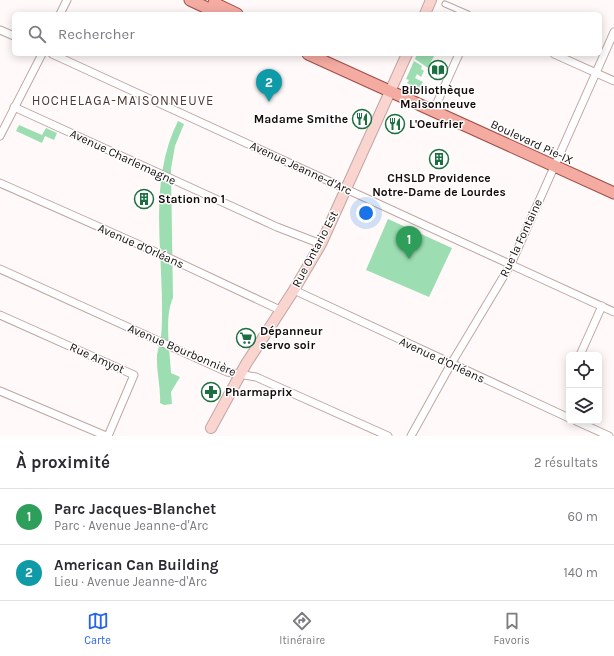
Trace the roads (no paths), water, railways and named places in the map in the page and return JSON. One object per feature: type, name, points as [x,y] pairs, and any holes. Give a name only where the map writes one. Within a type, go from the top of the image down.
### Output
[{"type":"main road","points":[[190,0],[216,12]]},
{"type":"main road","points":[[207,0],[233,12]]},
{"type":"main road","points":[[426,12],[431,0]]},
{"type":"main road","name":"Boulevard Pie-IX","points":[[313,56],[436,105],[614,193]]},
{"type":"main road","name":"Boulevard Pie-IX","points":[[330,56],[391,88],[555,163],[614,186]]},
{"type":"main road","name":"Rue Ontario Est","points":[[209,432],[240,374],[294,290],[321,244],[406,56]]},
{"type":"street","points":[[61,12],[67,0]]},
{"type":"street","points":[[445,4],[463,12]]},
{"type":"street","points":[[0,30],[12,35]]},
{"type":"street","name":"Rue la Fontaine","points":[[410,436],[511,264],[614,32]]},
{"type":"street","points":[[0,136],[41,56]]},
{"type":"street","name":"Avenue Jeanne-d'Arc","points":[[56,56],[614,312]]},
{"type":"street","points":[[436,105],[458,56]]},
{"type":"street","points":[[558,56],[614,81]]},
{"type":"street","name":"Avenue Charlemagne","points":[[14,107],[277,227],[321,244]]},
{"type":"street","name":"Avenue d'Orléans","points":[[0,183],[167,257],[280,310]]},
{"type":"street","name":"Avenue Bourbonnière","points":[[0,269],[227,372],[256,377],[388,436]]},
{"type":"street","name":"Avenue d'Orléans","points":[[294,290],[566,417]]},
{"type":"street","points":[[581,352],[602,306]]},
{"type":"street","name":"Rue Amyot","points":[[0,315],[134,375],[107,436]]},
{"type":"street","points":[[0,391],[107,436]]},
{"type":"street","points":[[583,424],[609,436]]},
{"type":"place","name":"Bibliothèque Maisonneuve","points":[[438,70]]},
{"type":"place","name":"American Can Building","points":[[269,102]]},
{"type":"place","name":"Madame Smithe","points":[[362,119]]},
{"type":"place","name":"L'Oeufrier","points":[[395,124]]},
{"type":"place","name":"CHSLD Providence Notre-Dame de Lourdes","points":[[439,159]]},
{"type":"place","name":"Station nº 1","points":[[144,199]]},
{"type":"place","name":"Parc Jacques-Blanchet","points":[[409,259]]},
{"type":"place","name":"Dépanneur servo soir","points":[[246,338]]},
{"type":"place","name":"Pharmaprix","points":[[211,392]]},
{"type":"district","name":"HOCHELAGA-MAISONNEUVE","points":[[123,100]]}]
